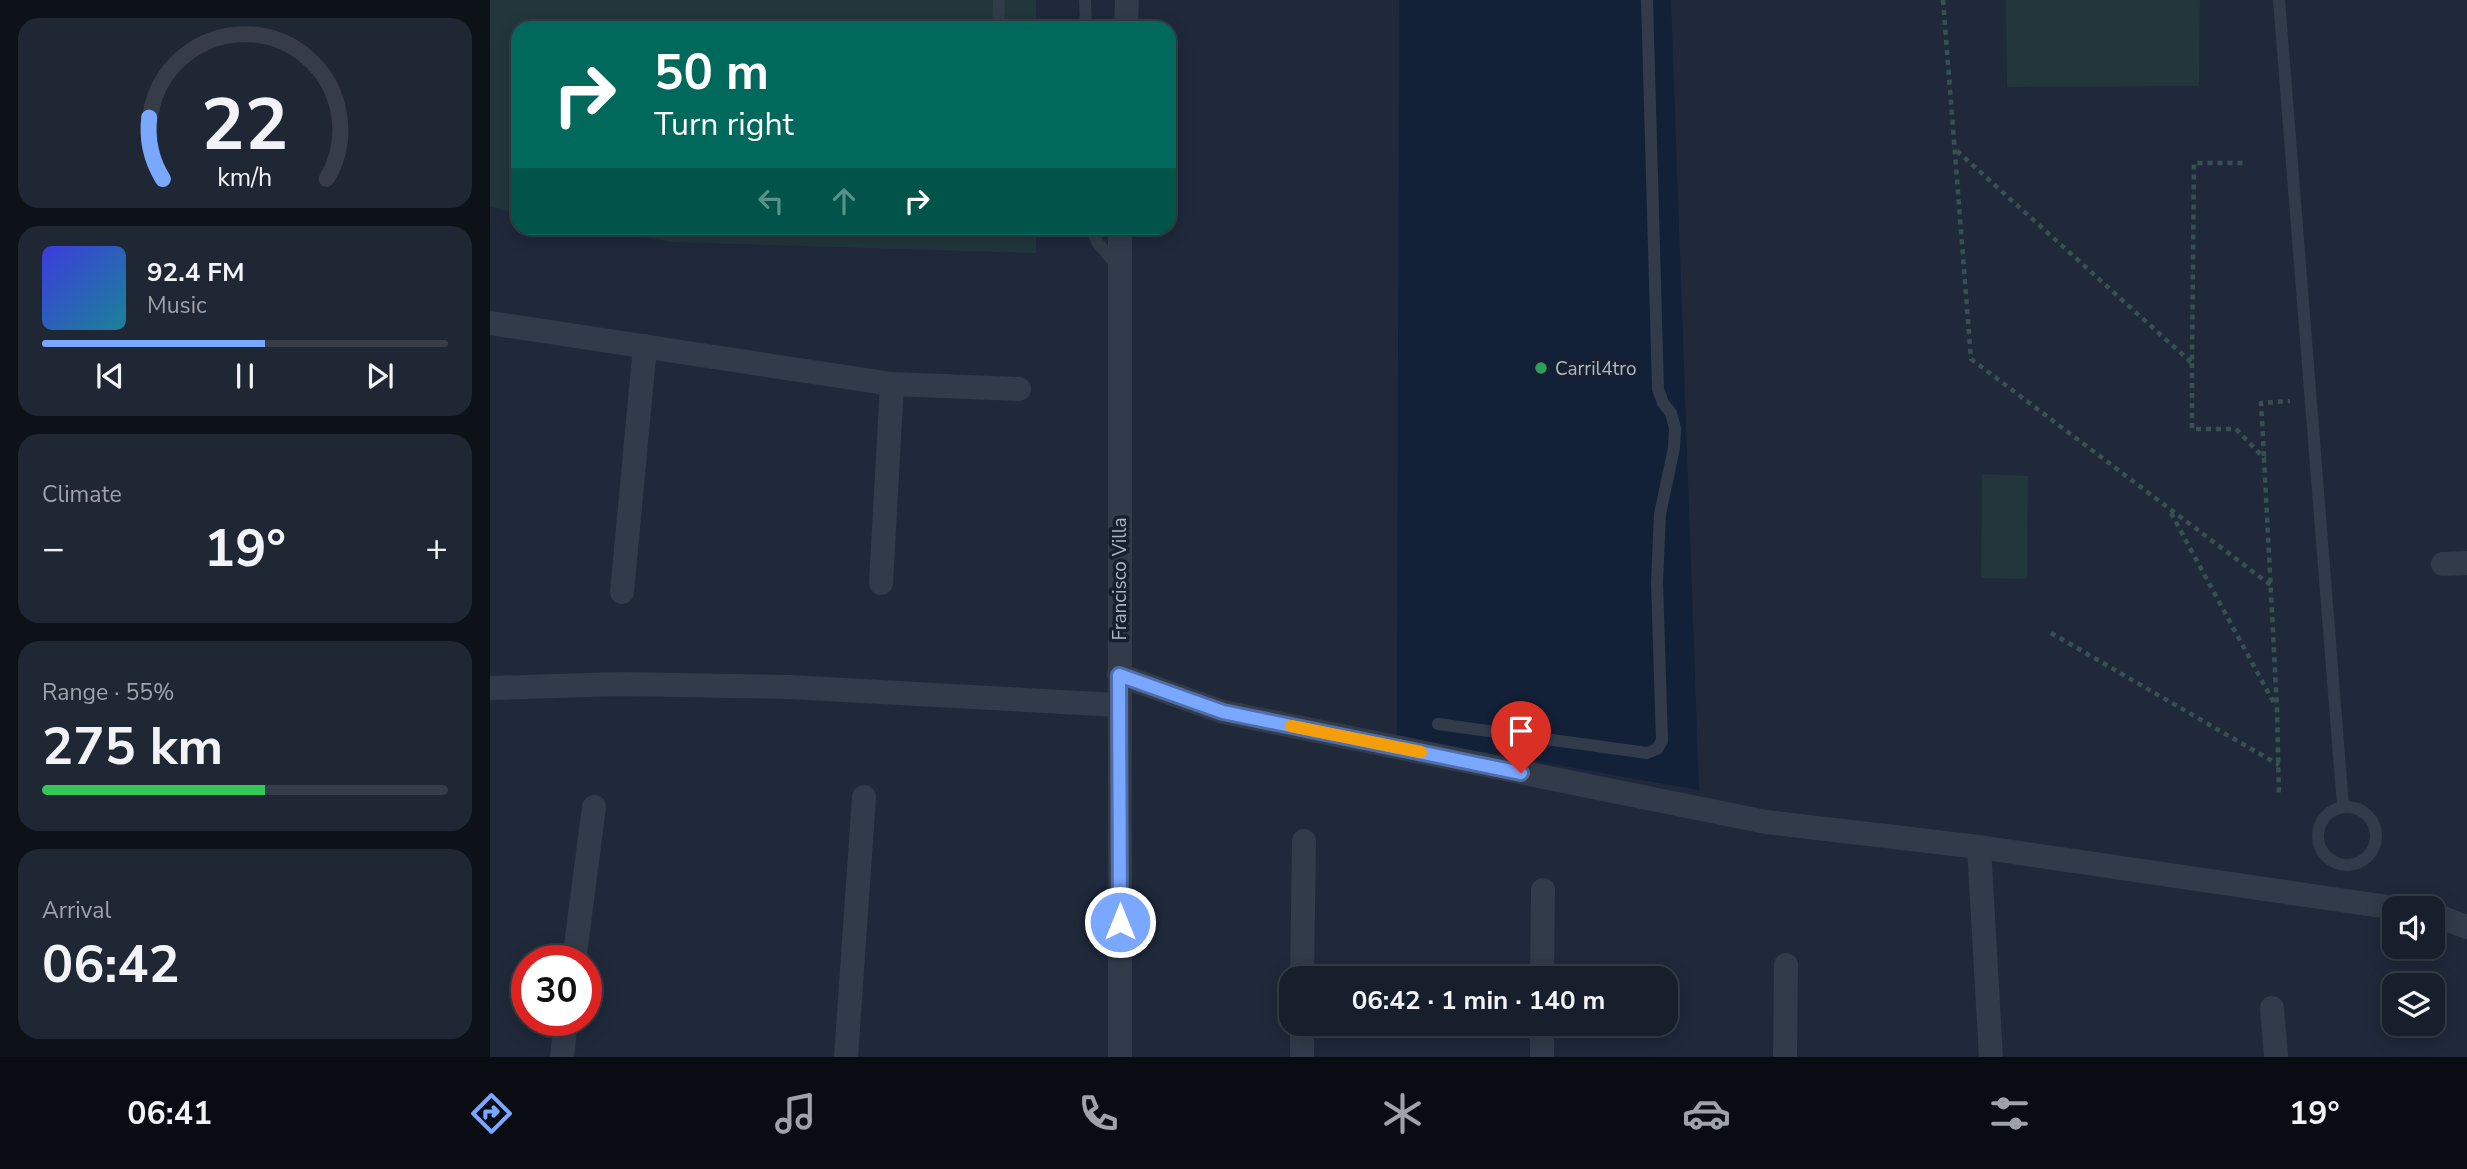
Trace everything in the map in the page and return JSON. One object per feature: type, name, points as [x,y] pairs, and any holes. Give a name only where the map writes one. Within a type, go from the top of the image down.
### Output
[{"type":"street","points":[[1126,21],[1127,0]]},
{"type":"street","name":"Francisco Villa","points":[[1120,235],[1120,1057]]},
{"type":"street","points":[[490,323],[892,384],[1018,389]]},
{"type":"street","points":[[622,592],[645,346]]},
{"type":"street","points":[[881,583],[892,384]]},
{"type":"street","points":[[1119,675],[1223,712],[1752,820],[1979,847],[2382,906]]},
{"type":"street","points":[[490,688],[619,684],[790,687],[1118,705]]},
{"type":"street","points":[[846,1057],[864,797]]},
{"type":"street","points":[[576,945],[594,807]]},
{"type":"street","points":[[1303,966],[1304,841]]},
{"type":"street","points":[[1979,847],[1991,1057]]},
{"type":"street","points":[[1542,966],[1543,890]]},
{"type":"street","points":[[2445,919],[2467,927]]},
{"type":"street","points":[[1784,1057],[1786,965]]},
{"type":"street","points":[[2272,1008],[2276,1057]]},
{"type":"street","points":[[562,1057],[564,1036]]},
{"type":"street","points":[[1302,1036],[1302,1057]]},
{"type":"street","points":[[1542,1036],[1542,1057]]},
{"type":"lane","points":[[998,21],[999,0]]},
{"type":"lane","points":[[1085,0],[1086,21]]},
{"type":"lane","points":[[1438,724],[1647,753],[1657,749],[1662,741],[1657,582],[1660,514],[1674,448],[1675,428],[1671,412],[1663,403],[1658,389],[1647,0]]},
{"type":"lane","points":[[2279,0],[2343,806]]},
{"type":"lane","points":[[1094,235],[1097,242],[1118,267]]},
{"type":"lane","points":[[2343,806],[2363,811],[2376,828],[2375,848],[2361,864],[2340,866],[2323,855],[2316,835],[2325,815],[2343,806]]},
{"type":"path","points":[[1943,0],[1971,359],[2272,586]]},
{"type":"path","points":[[1956,150],[2192,363]]},
{"type":"path","points":[[2244,163],[2194,163],[2192,429],[2236,429],[2264,457]]},
{"type":"path","points":[[2279,796],[2272,586],[2261,403],[2312,401]]},
{"type":"path","points":[[2170,511],[2277,709]]},
{"type":"path","points":[[2051,633],[2279,765]]},
{"type":"green space","points":[[490,0],[1036,0],[1036,21],[511,21],[511,212],[490,207]]},
{"type":"green space","points":[[2006,0],[2200,0],[2199,86],[2007,87]]},
{"type":"green space","points":[[634,235],[1036,235],[1036,253],[671,242]]},
{"type":"green space","points":[[1982,474],[2028,476],[2027,579],[1981,578]]},
{"type":"water","name":"Carril4tro","points":[[1399,0],[1671,0],[1699,790],[1397,737]]},
{"type":"slow traffic","points":[[1291,726],[1421,752]]},
{"type":"place","name":"Carril4tro","points":[[1541,368]]},
{"type":"route","points":[[1120,922],[1119,675],[1223,712],[1521,773]]}]
